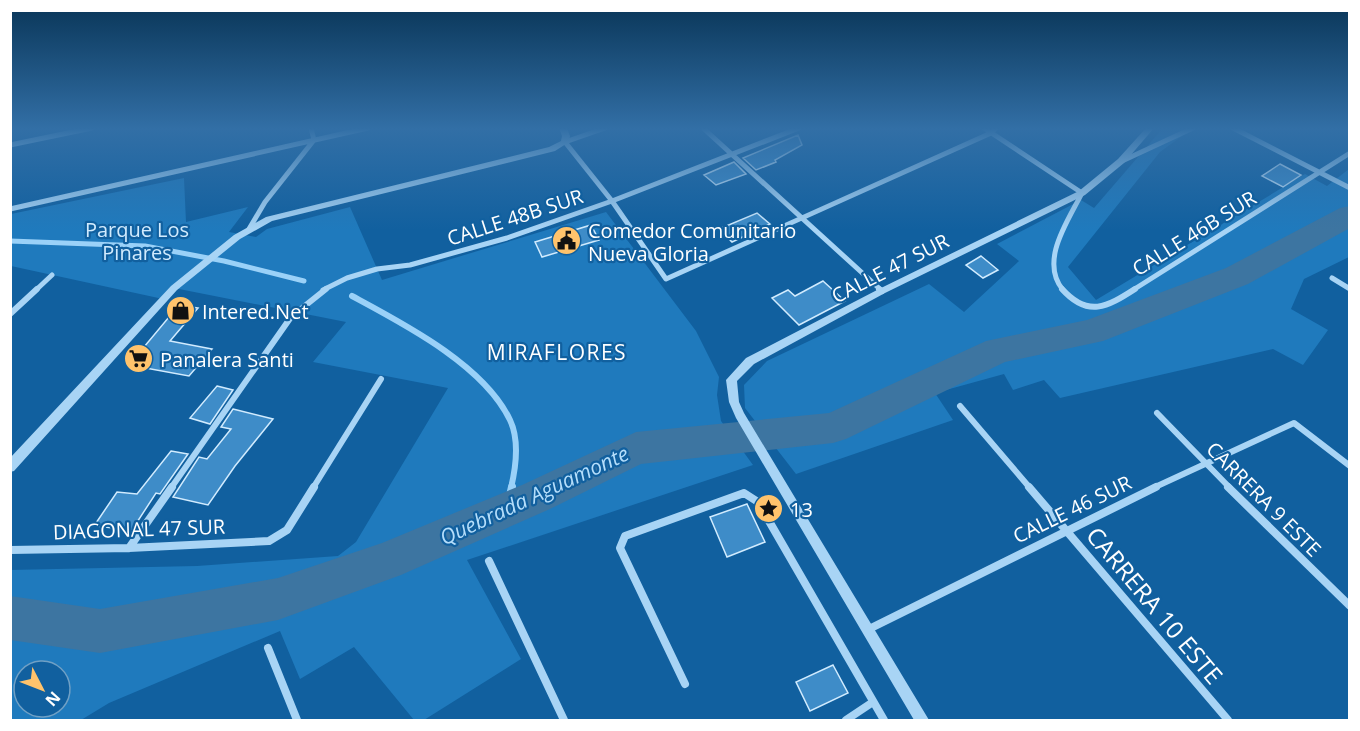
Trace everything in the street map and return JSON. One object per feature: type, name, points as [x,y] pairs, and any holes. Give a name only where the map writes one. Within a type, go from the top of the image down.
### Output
[{"type":"street","points":[[10,208],[215,162]]},
{"type":"street","points":[[249,229],[265,202],[297,162]]},
{"type":"street","points":[[10,467],[183,280],[249,229],[269,219],[502,162]]},
{"type":"street","points":[[582,162],[612,201],[666,279],[924,162]]},
{"type":"street","name":"CALLE 48B SUR","points":[[129,548],[291,316],[306,301],[333,285],[362,273],[410,265],[496,241],[612,201],[711,162]]},
{"type":"street","points":[[741,162],[882,291]]},
{"type":"street","points":[[1039,162],[1082,193]]},
{"type":"street","name":"CALLE 47 SUR","points":[[867,630],[740,415],[731,391],[731,380],[750,361],[882,291],[1082,193],[1120,162]]},
{"type":"street","points":[[1298,162],[1350,188]]},
{"type":"street","name":"CALLE 46B SUR","points":[[1082,304],[1099,308],[1109,304],[1336,162]]},
{"type":"street","name":"CALLE 47 SUR","points":[[1082,193],[1055,247],[1051,260],[1053,275],[1058,283],[1071,298],[1082,304]]},
{"type":"street","points":[[10,314],[52,275]]},
{"type":"street","points":[[1332,278],[1350,289]]},
{"type":"street","name":"DIAGONAL 47 SUR","points":[[10,550],[129,548],[270,541],[287,530],[381,380]]},
{"type":"street","name":"CARRERA 10 ESTE","points":[[960,406],[1228,720]]},
{"type":"street","name":"CARRERA 9 ESTE","points":[[1157,413],[1204,463],[1350,606]]},
{"type":"street","name":"CALLE 46 SUR","points":[[867,630],[1204,463],[1294,423],[1350,466]]},
{"type":"street","points":[[685,684],[620,548],[621,542],[625,536],[744,494],[758,502],[884,720]]},
{"type":"street","points":[[489,561],[564,720]]},
{"type":"street","points":[[867,630],[922,720]]},
{"type":"street","points":[[268,648],[297,720]]},
{"type":"street","points":[[846,720],[873,702]]},
{"type":"green space","points":[[1134,162],[1152,162],[1068,267],[1096,300],[1305,174],[1327,186],[1349,169],[1349,257],[1304,279],[1291,309],[1328,330],[1303,365],[1273,349],[1060,398],[1044,380],[1013,390],[1004,374],[935,393],[953,420],[796,474],[745,408],[744,385],[767,361],[929,284],[964,312],[1019,261],[997,244],[1081,200],[1094,208]]},
{"type":"green space","name":"Parque Los Pinares","points":[[184,178],[186,222],[248,207],[229,232],[256,237],[267,229],[350,207],[382,280],[606,212],[696,331],[719,377],[717,395],[721,421],[753,465],[467,560],[521,659],[424,720],[414,720],[354,647],[300,679],[280,631],[109,703],[81,720],[12,720],[10,570],[197,566],[338,556],[356,542],[448,388],[313,362],[346,322],[174,288],[163,299],[11,266],[11,214]]},
{"type":"building","points":[[734,162],[746,174],[716,185],[704,175]]},
{"type":"building","points":[[747,162],[776,162],[756,170]]},
{"type":"building","points":[[1280,164],[1301,175],[1283,187],[1262,176]]},
{"type":"building","points":[[757,213],[770,224],[732,242],[719,229]]},
{"type":"building","name":"Comedor Comunitario Nueva Gloria","points":[[591,225],[599,240],[542,257],[535,242]]},
{"type":"building","points":[[981,256],[998,270],[983,278],[966,265]]},
{"type":"building","points":[[823,281],[845,301],[799,325],[772,298],[788,290],[795,296]]},
{"type":"building","points":[[179,305],[198,308],[170,341],[212,349],[189,376],[129,365]]},
{"type":"building","points":[[217,386],[233,390],[210,424],[190,418]]},
{"type":"building","points":[[233,409],[273,419],[235,466],[208,505],[173,497],[199,457],[207,459],[231,429],[221,427]]},
{"type":"building","points":[[171,451],[188,454],[160,494],[156,493],[132,530],[94,526],[117,492],[137,494]]},
{"type":"building","points":[[747,504],[765,542],[727,557],[710,517]]},
{"type":"building","points":[[833,665],[848,693],[810,711],[796,682]]},
{"type":"waterway","name":"Quebrada Aguamonte","points":[[10,618],[100,631],[278,599],[386,561],[536,497],[636,448],[833,428],[998,350],[1091,332],[1237,276],[1350,215]]},
{"type":"waterway","points":[[10,241],[145,246],[224,261],[304,281]]},
{"type":"waterway","points":[[352,296],[395,319],[441,348],[482,381],[498,400],[510,420],[515,437],[516,463],[511,488]]},
{"type":"waterway","points":[[507,509],[512,487]]},
{"type":"place","name":"Comedor Comunitario Nueva Gloria","points":[[567,241]]},
{"type":"place","name":"Intered.Net","points":[[181,311]]},
{"type":"place","name":"Panalera Santi","points":[[139,359]]},
{"type":"place","name":"13","points":[[769,509]]},
{"type":"district","name":"MIRAFLORES","points":[[557,352]]}]
